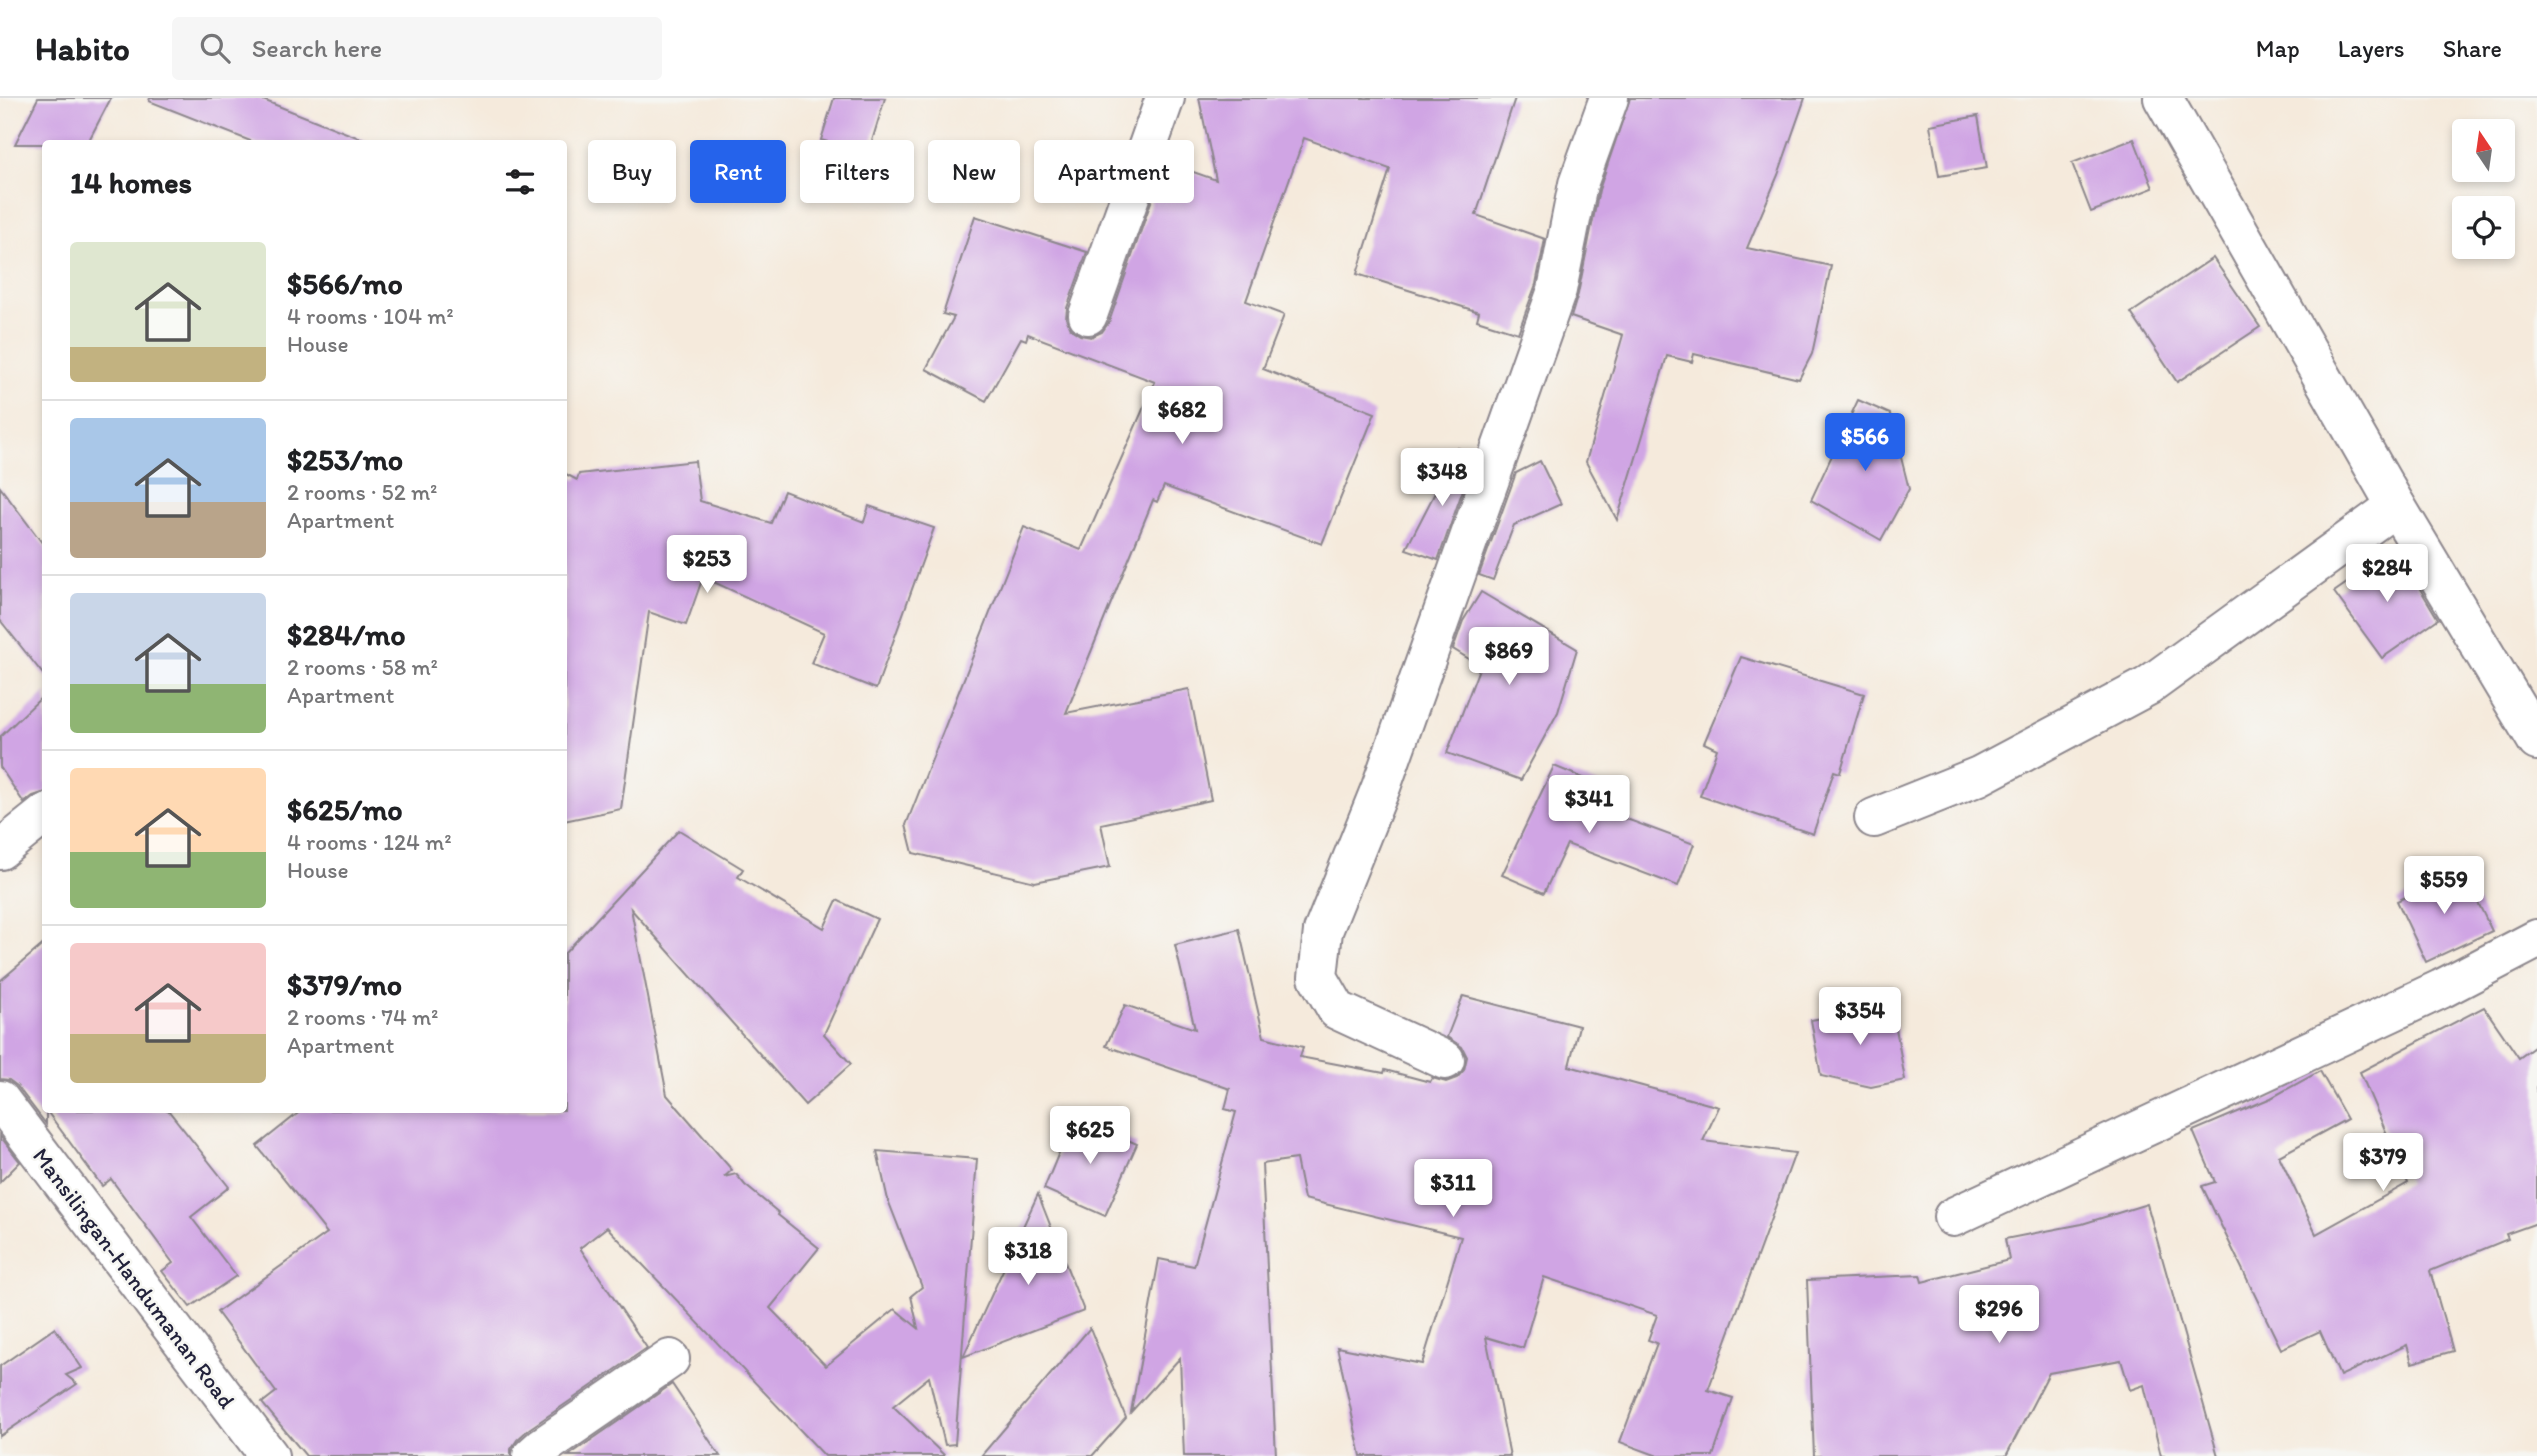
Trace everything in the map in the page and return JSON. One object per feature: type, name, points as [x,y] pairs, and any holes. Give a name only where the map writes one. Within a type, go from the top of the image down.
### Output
[{"type":"street","points":[[1088,315],[1165,98]]},
{"type":"street","points":[[1445,1060],[1337,1010],[1318,976],[1323,931],[1381,787],[1557,290],[1578,184],[1609,98]]},
{"type":"street","points":[[2163,98],[2396,506],[2537,741]]},
{"type":"street","points":[[1874,818],[1979,776],[2148,686],[2396,506]]},
{"type":"street","points":[[0,850],[42,816]]},
{"type":"street","points":[[1953,1217],[2441,989],[2537,939]]},
{"type":"street","name":"Mansilingan-Handumanan Road","points":[[0,1100],[269,1456]]},
{"type":"street","points":[[533,1456],[542,1447],[670,1359]]},
{"type":"building","points":[[38,98],[111,98],[89,140],[42,140],[42,144],[15,144]]},
{"type":"building","points":[[150,98],[258,98],[364,140],[248,140],[149,101]]},
{"type":"building","points":[[834,98],[885,98],[872,140],[821,140]]},
{"type":"building","points":[[1199,98],[1515,98],[1476,215],[1545,239],[1536,284],[1518,333],[1477,320],[1479,312],[1357,274],[1390,169],[1304,138],[1246,301],[1284,315],[1263,369],[1375,413],[1322,544],[1164,486],[1157,502],[1153,500],[1066,713],[1189,689],[1211,800],[1101,824],[1110,867],[1035,882],[913,853],[906,825],[1024,527],[1081,550],[1155,382],[1028,334],[1026,340],[1021,338],[986,401],[926,369],[954,317],[943,314],[975,216],[1087,252],[1066,318],[1071,329],[1080,335],[1091,337],[1102,332],[1109,322],[1151,203],[1194,203],[1194,172],[1216,180]]},
{"type":"building","points":[[1630,98],[1805,98],[1778,175],[1747,248],[1831,266],[1812,354],[1799,379],[1694,354],[1692,362],[1667,356],[1617,520],[1586,462],[1623,335],[1571,317],[1599,190]]},
{"type":"building","points":[[1978,116],[1987,168],[1939,176],[1930,125]]},
{"type":"building","points":[[2134,139],[2153,188],[2091,212],[2072,163]]},
{"type":"building","points":[[2213,258],[2260,327],[2177,382],[2131,313]]},
{"type":"building","points":[[1858,400],[1890,414],[1909,489],[1881,540],[1811,500]]},
{"type":"building","points":[[1458,448],[1475,456],[1438,560],[1406,549]]},
{"type":"building","points":[[695,461],[700,501],[771,523],[784,491],[864,522],[869,506],[934,528],[876,689],[811,663],[824,633],[703,577],[686,625],[649,612],[621,809],[567,820],[567,475],[577,480],[579,474]]},
{"type":"building","points":[[1540,461],[1561,504],[1514,525],[1493,580],[1479,575],[1516,473]]},
{"type":"building","points":[[0,487],[42,543],[42,673],[0,620]]},
{"type":"building","points":[[2396,549],[2438,619],[2382,658],[2334,592]]},
{"type":"building","points":[[1481,592],[1577,649],[1558,712],[1521,780],[1447,753],[1480,666],[1453,649],[1463,621]]},
{"type":"building","points":[[1741,657],[1864,694],[1840,773],[1834,771],[1813,834],[1700,796],[1717,749],[1704,743]]},
{"type":"building","points":[[42,697],[42,793],[24,803],[0,767],[0,737]]},
{"type":"building","points":[[1554,766],[1610,789],[1602,810],[1694,844],[1678,886],[1567,844],[1544,893],[1502,875]]},
{"type":"building","points":[[679,830],[743,869],[738,877],[824,928],[837,900],[877,919],[824,1034],[851,1064],[805,1105],[631,909],[667,1095],[732,1170],[724,1177],[736,1174],[745,1185],[779,1213],[778,1215],[819,1248],[770,1308],[826,1366],[895,1309],[918,1328],[911,1296],[922,1287],[888,1200],[877,1151],[977,1159],[955,1444],[945,1445],[929,1377],[893,1406],[945,1456],[825,1456],[607,1227],[580,1248],[647,1348],[529,1429],[511,1449],[511,1456],[306,1456],[262,1403],[276,1392],[217,1312],[327,1233],[257,1146],[298,1113],[567,1113],[567,951]]},
{"type":"building","points":[[2462,870],[2492,931],[2426,962],[2397,901]]},
{"type":"building","points":[[1239,929],[1264,1037],[1303,1047],[1300,1057],[1384,1073],[1385,1070],[1430,1082],[1432,1078],[1446,1082],[1457,1078],[1464,1070],[1467,1057],[1462,1047],[1447,1037],[1463,996],[1579,1026],[1569,1066],[1719,1107],[1703,1141],[1795,1153],[1708,1390],[1733,1398],[1713,1456],[1658,1456],[1620,1442],[1657,1343],[1648,1340],[1657,1315],[1544,1277],[1523,1348],[1486,1337],[1510,1456],[1361,1456],[1337,1347],[1422,1364],[1461,1237],[1304,1199],[1296,1159],[1262,1164],[1276,1456],[1184,1456],[1180,1358],[1131,1412],[1159,1259],[1194,1266],[1236,1112],[1225,1109],[1230,1089],[1106,1046],[1125,1005],[1195,1029],[1175,945]]},
{"type":"building","points":[[42,945],[42,1113],[46,1113],[46,1124],[17,1086],[9,1080],[0,1079],[0,981]]},
{"type":"building","points":[[1892,1005],[1905,1080],[1871,1087],[1821,1076],[1811,1020]]},
{"type":"building","points":[[2484,1007],[2519,1058],[2537,1045],[2537,1223],[2506,1234],[2508,1239],[2430,1271],[2453,1351],[2412,1363],[2407,1345],[2340,1376],[2320,1331],[2281,1349],[2202,1186],[2215,1182],[2193,1131],[2271,1098],[2320,1071],[2347,1119],[2279,1156],[2316,1234],[2408,1183],[2360,1072]]},
{"type":"building","points":[[48,1113],[170,1113],[229,1187],[191,1217],[236,1276],[190,1307],[162,1271],[173,1263],[111,1179],[102,1186]]},
{"type":"building","points":[[1074,1116],[1137,1144],[1105,1216],[1044,1189]]},
{"type":"building","points":[[0,1136],[20,1162],[0,1182]]},
{"type":"building","points":[[1038,1194],[1084,1311],[963,1357]]},
{"type":"building","points":[[2147,1204],[2218,1456],[2161,1456],[2144,1385],[2130,1390],[2121,1360],[2049,1373],[2006,1456],[1814,1456],[1807,1280],[1920,1275],[1922,1282],[2009,1260],[2005,1239],[2082,1224]]},
{"type":"building","points":[[55,1328],[82,1368],[66,1375],[77,1384],[0,1436],[0,1366]]},
{"type":"building","points":[[1090,1328],[1126,1418],[1092,1456],[981,1456]]},
{"type":"building","points":[[672,1384],[720,1456],[568,1456]]}]
